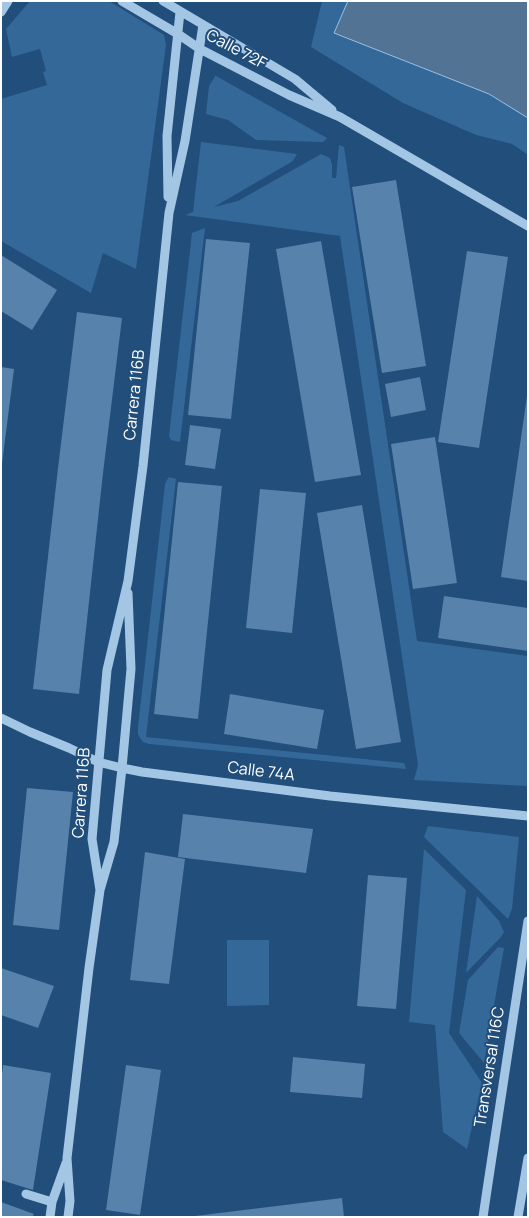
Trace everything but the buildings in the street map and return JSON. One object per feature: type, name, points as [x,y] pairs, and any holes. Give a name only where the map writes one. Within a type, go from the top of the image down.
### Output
[{"type":"street","points":[[1,12],[8,1]]},
{"type":"street","name":"Calle 72F","points":[[122,1],[200,49],[289,95],[340,117],[528,226]]},
{"type":"street","name":"Calle 72F","points":[[163,1],[295,79],[340,117]]},
{"type":"street","name":"Carrera 116B","points":[[169,213],[167,136],[180,12]]},
{"type":"street","name":"Carrera 116B","points":[[100,890],[92,839],[107,670],[128,581],[143,466],[169,213],[185,141],[203,25]]},
{"type":"street","name":"Carrera 116B","points":[[68,1217],[70,1202],[67,1158],[89,968],[100,890],[114,842],[122,768],[131,668],[128,581]]},
{"type":"street","name":"Calle 74A","points":[[1,718],[98,762],[122,768],[161,775],[290,791],[528,816]]},
{"type":"street","name":"Transversal 116C","points":[[484,1217],[486,1190],[528,921]]},
{"type":"street","name":"Carrera 116B","points":[[50,1217],[52,1202],[67,1158]]},
{"type":"street","points":[[518,1217],[528,1158]]},
{"type":"street","points":[[26,1194],[52,1202]]},
{"type":"shaded area","points":[[30,1],[109,1],[164,35],[166,45],[136,269],[103,253],[91,293],[1,241],[1,99],[47,85],[43,72],[46,71],[40,49],[12,57],[6,29]]},
{"type":"shaded area","points":[[322,1],[528,1],[528,155],[512,144],[476,135],[403,103],[311,47]]},
{"type":"shaded area","points":[[348,1],[528,1],[528,118],[489,94],[334,33]]},
{"type":"shaded area","points":[[216,75],[327,138],[323,142],[256,140],[228,120],[206,114],[209,86]]},
{"type":"shaded area","points":[[201,142],[297,154],[293,161],[214,207],[238,201],[321,154],[330,158],[332,178],[336,178],[339,145],[344,147],[417,641],[528,656],[528,786],[414,780],[418,765],[340,236],[185,215],[193,212]]},
{"type":"shaded area","points":[[205,228],[180,442],[171,440],[169,436],[192,233]]},
{"type":"shaded area","points":[[169,477],[176,479],[146,737],[404,763],[406,769],[143,742],[138,734],[138,727],[165,484]]},
{"type":"shaded area","points":[[428,826],[519,837],[512,909],[508,919],[424,837]]},
{"type":"shaded area","points":[[424,849],[466,890],[449,1033],[482,1083],[467,1149],[443,1132],[435,1025],[409,1022]]},
{"type":"shaded area","points":[[477,896],[499,921],[504,932],[466,973]]},
{"type":"shaded area","points":[[227,940],[269,940],[269,1005],[227,1006]]},
{"type":"shaded area","points":[[498,947],[504,948],[484,1063],[459,1033],[468,980]]}]
